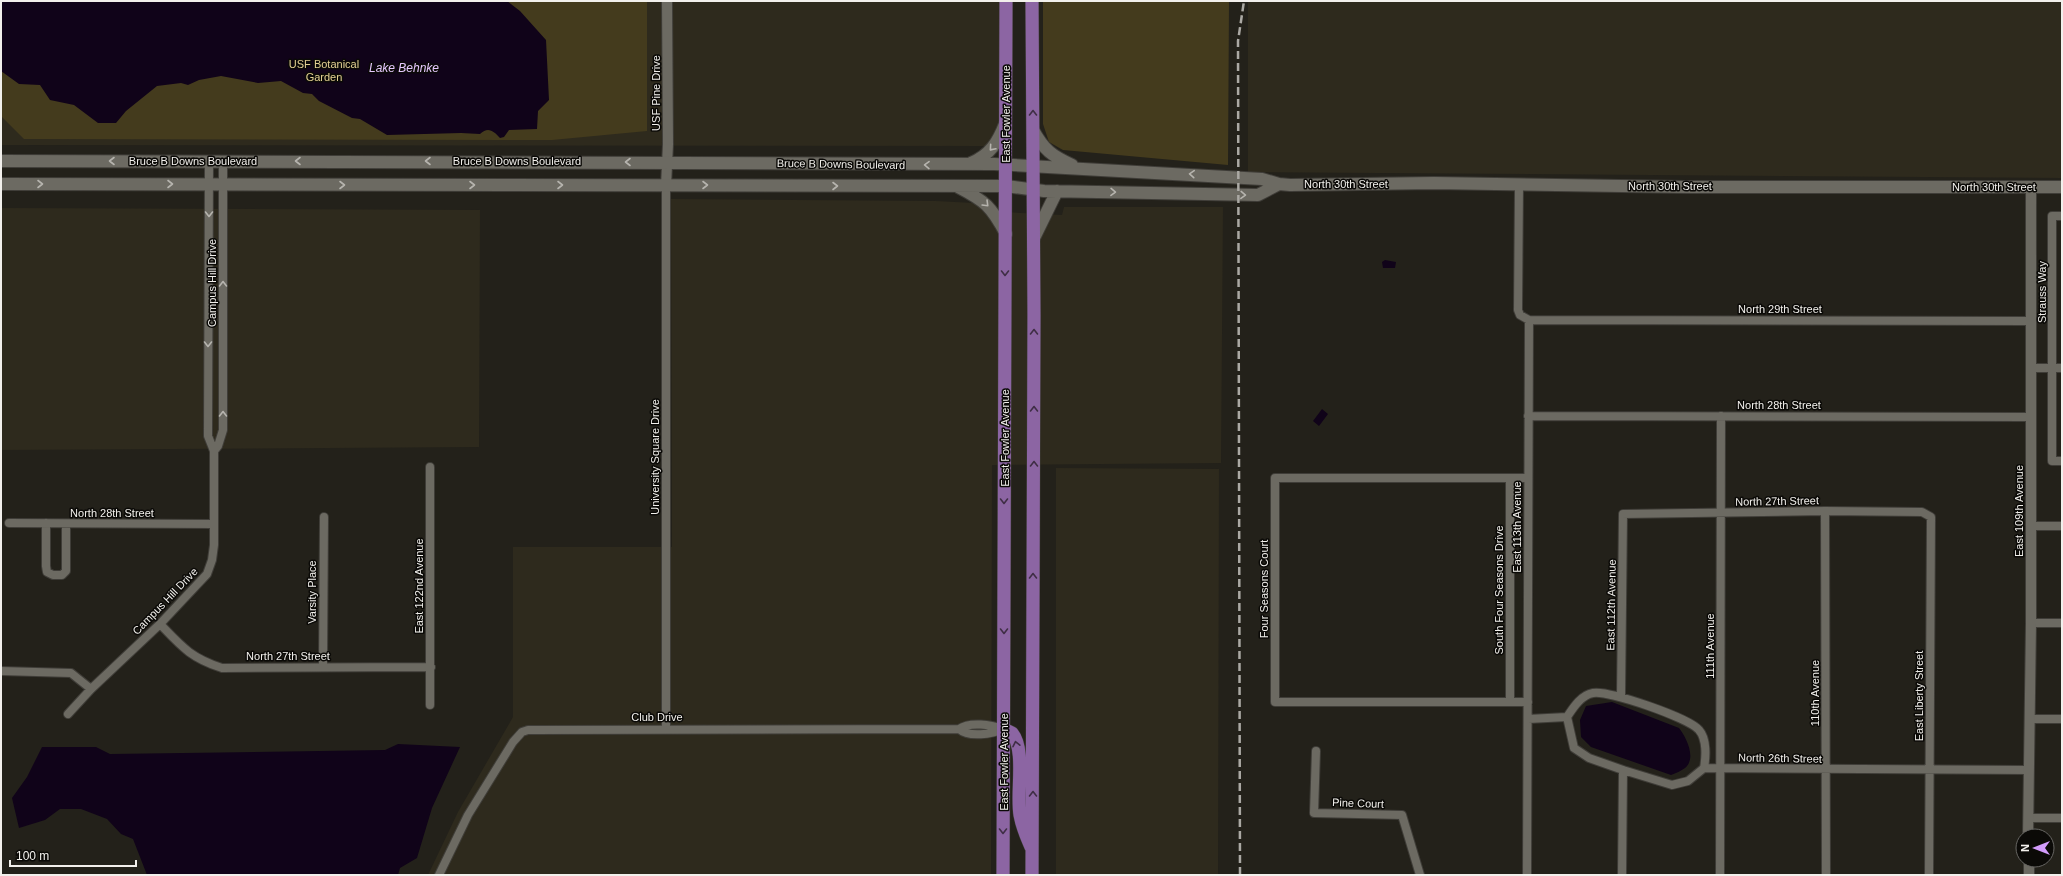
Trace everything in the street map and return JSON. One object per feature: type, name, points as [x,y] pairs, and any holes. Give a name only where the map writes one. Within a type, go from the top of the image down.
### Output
[{"type":"main road","name":"East Fowler Avenue","points":[[1003,875],[1006,1]]},
{"type":"main road","points":[[1032,1],[1034,190],[1032,875]]},
{"type":"main road","points":[[966,165],[980,159],[990,151],[998,141],[1006,122]]},
{"type":"main road","points":[[1033,130],[1040,142],[1052,156],[1076,168]]},
{"type":"main road","name":"Bruce B Downs Boulevard","points":[[1,161],[667,162],[966,165],[1006,164],[1033,166]]},
{"type":"main road","name":"North 30th Street","points":[[1033,166],[1262,179],[1279,184],[1519,184],[1686,187],[2062,186]]},
{"type":"main road","name":"Bruce B Downs Boulevard","points":[[1,184],[1006,186]]},
{"type":"main road","name":"North 30th Street","points":[[1006,186],[1034,190],[1057,191],[1258,195],[1279,184]]},
{"type":"main road","points":[[957,186],[982,200],[989,206],[1006,234]]},
{"type":"main road","points":[[1034,238],[1057,191]]},
{"type":"main road","points":[[1004,729],[1012,733],[1016,739],[1020,814],[1024,833],[1033,850]]},
{"type":"street","name":"USF Pine Drive","points":[[666,186],[668,1]]},
{"type":"street","name":"Campus Hill Drive","points":[[68,714],[91,689],[160,624],[207,574],[212,560],[214,524],[214,451],[208,436],[209,161]]},
{"type":"street","name":"Campus Hill Drive","points":[[214,451],[218,446],[223,430],[223,161]]},
{"type":"street","points":[[1519,184],[1518,310],[1520,315],[1529,320]]},
{"type":"street","name":"University Square Drive","points":[[666,186],[666,728]]},
{"type":"street","name":"East 109th Avenue","points":[[2028,828],[2031,623],[2031,186]]},
{"type":"street","name":"Strauss Way","points":[[2062,216],[2052,216],[2052,461],[2062,461]]},
{"type":"street","points":[[2053,294],[2062,294]]},
{"type":"street","name":"North 29th Street","points":[[1529,320],[2031,321]]},
{"type":"street","name":"East 113th Avenue","points":[[1527,875],[1529,320]]},
{"type":"street","points":[[2030,368],[2062,368]]},
{"type":"street","name":"North 28th Street","points":[[1528,416],[2030,417]]},
{"type":"street","name":"111th Avenue","points":[[1720,875],[1722,416]]},
{"type":"street","name":"East 122nd Avenue","points":[[430,467],[430,705]]},
{"type":"street","name":"Four Seasons Court","points":[[1528,478],[1275,478],[1275,548],[1275,702],[1528,702]]},
{"type":"street","name":"South Four Seasons Drive","points":[[1510,478],[1510,702]]},
{"type":"street","name":"North 27th Street","points":[[1623,514],[1825,511],[1922,512],[1930,517]]},
{"type":"street","name":"110th Avenue","points":[[1825,511],[1826,875]]},
{"type":"street","name":"East 112th Avenue","points":[[1621,696],[1623,514]]},
{"type":"street","name":"Varsity Place","points":[[323,667],[324,517]]},
{"type":"street","name":"East Liberty Street","points":[[1929,875],[1930,517]]},
{"type":"street","name":"North 28th Street","points":[[9,523],[214,524]]},
{"type":"street","points":[[46,523],[46,566],[47,572],[53,575],[62,575],[66,571],[66,524]]},
{"type":"street","points":[[2031,526],[2062,526]]},
{"type":"street","points":[[2031,623],[2062,623]]},
{"type":"street","name":"North 27th Street","points":[[160,624],[188,652],[203,662],[222,668],[431,667]]},
{"type":"street","points":[[1,672],[71,672],[91,689]]},
{"type":"street","points":[[1592,693],[1606,693],[1621,696],[1682,719],[1699,730],[1706,752],[1704,768],[1688,781],[1672,785],[1589,758],[1574,748],[1567,717],[1578,702],[1592,693]]},
{"type":"street","points":[[1528,719],[1567,717]]},
{"type":"street","points":[[2030,719],[2062,720]]},
{"type":"street","name":"Club Drive","points":[[439,875],[477,800],[513,742],[522,732],[534,729],[666,728],[959,729],[963,733],[993,734],[1004,729]]},
{"type":"street","name":"Pine Court","points":[[1316,751],[1314,813],[1402,815],[1420,875]]},
{"type":"street","name":"North 26th Street","points":[[1704,768],[1826,770],[2029,770]]},
{"type":"street","points":[[1622,875],[1623,770]]},
{"type":"street","points":[[2028,818],[2062,818]]},
{"type":"shaded area","name":"USF Botanical Garden","points":[[1,1],[1003,1],[1003,146],[1,145]]},
{"type":"shaded area","points":[[1248,1],[2062,1],[2062,178],[1248,172]]},
{"type":"shaded area","points":[[671,199],[936,201],[974,203],[984,211],[1062,215],[1064,207],[1223,207],[1221,463],[992,465],[991,875],[428,875],[458,812],[513,717],[513,547],[672,547]]},
{"type":"shaded area","points":[[1,208],[480,210],[479,447],[1,450]]},
{"type":"shaded area","points":[[1056,468],[1219,469],[1218,875],[1056,875]]},
{"type":"green space","name":"Lake Behnke","points":[[1,1],[647,1],[647,131],[552,140],[24,139],[1,116]]},
{"type":"green space","points":[[1043,1],[1229,1],[1228,165],[1063,150],[1049,142],[1043,124]]},
{"type":"water","name":"Lake Behnke","points":[[1,1],[507,1],[520,11],[546,40],[549,100],[538,111],[537,129],[509,130],[504,137],[500,138],[491,130],[486,130],[480,134],[461,133],[387,135],[360,119],[352,118],[319,101],[312,94],[303,93],[281,81],[258,83],[221,76],[199,80],[188,85],[181,83],[157,86],[126,111],[116,123],[98,123],[74,105],[50,100],[40,85],[19,84],[1,71]]},
{"type":"water","points":[[1385,260],[1396,262],[1395,268],[1383,268],[1382,262]]},
{"type":"water","points":[[1322,409],[1328,414],[1319,426],[1313,421]]},
{"type":"water","points":[[1612,702],[1679,728],[1685,737],[1690,753],[1690,759],[1685,768],[1671,775],[1591,747],[1581,737],[1580,720],[1586,706]]},
{"type":"water","points":[[398,744],[460,747],[432,808],[417,858],[400,868],[398,875],[147,875],[133,839],[121,834],[107,819],[81,809],[60,809],[45,820],[19,828],[12,798],[27,777],[42,747],[96,747],[110,754],[385,750]]},
{"type":"railway","points":[[1240,875],[1238,41],[1244,1]]}]
